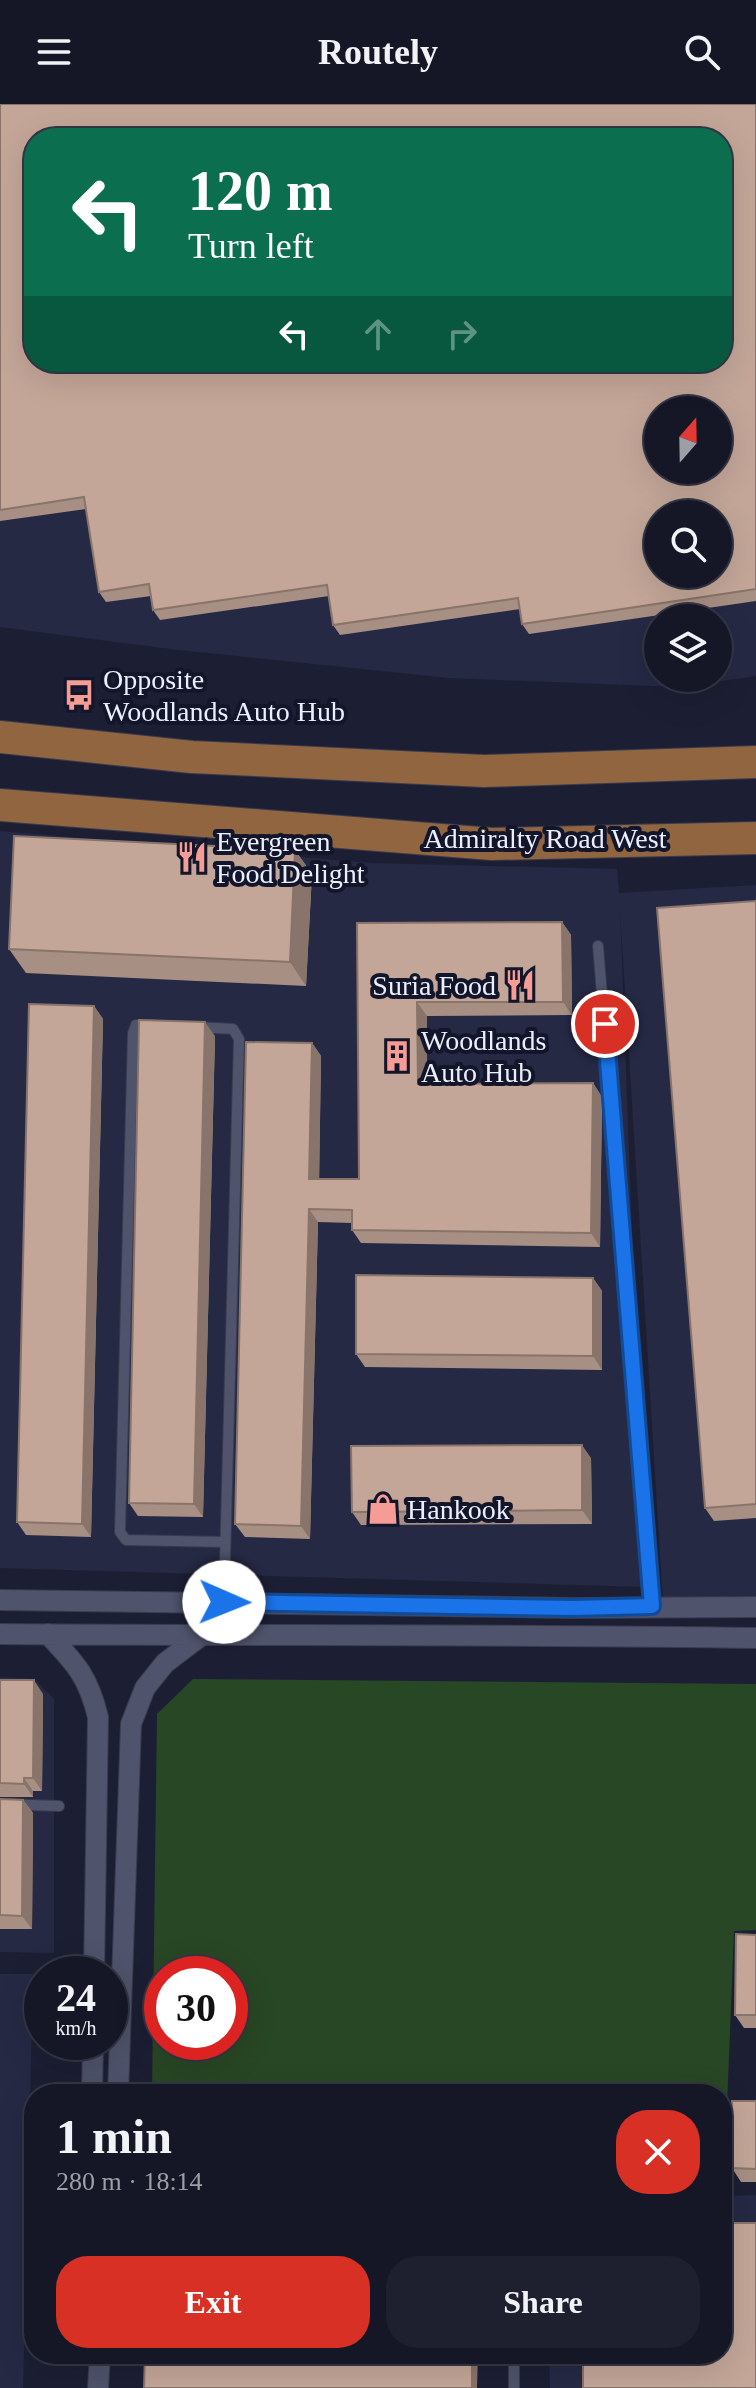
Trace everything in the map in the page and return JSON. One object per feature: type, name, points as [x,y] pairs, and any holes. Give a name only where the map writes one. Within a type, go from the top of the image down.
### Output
[{"type":"main road","points":[[0,737],[192,757],[484,771],[756,762]]},
{"type":"main road","name":"Admiralty Road West","points":[[0,805],[492,844],[756,838]]},
{"type":"street","points":[[0,1600],[573,1608],[756,1607]]},
{"type":"street","points":[[0,1634],[756,1638]]},
{"type":"street","points":[[48,1634],[77,1665],[91,1687],[98,1717],[94,1956]]},
{"type":"street","points":[[118,2084],[131,1724],[145,1688],[165,1663],[202,1635]]},
{"type":"street","points":[[92,2084],[93,2060]]},
{"type":"street","points":[[98,2388],[99,2364]]},
{"type":"lane","points":[[598,946],[652,1606]]},
{"type":"lane","points":[[168,1026],[138,1025],[133,1033],[120,1532],[126,1540],[225,1542]]},
{"type":"lane","points":[[184,1026],[228,1028],[236,1032],[239,1039],[223,1635]]},
{"type":"lane","points":[[0,1804],[59,1806]]},
{"type":"lane","points":[[514,2364],[514,2388]]},
{"type":"shaded area","points":[[0,104],[756,104],[756,676],[732,679],[732,604],[644,604],[644,686],[449,678],[170,649],[0,627]]},
{"type":"shaded area","points":[[0,831],[370,863],[617,869],[619,893],[756,885],[756,1597],[663,1602],[620,909],[645,1587],[0,1568]]},
{"type":"shaded area","points":[[0,1677],[34,1679],[54,1699],[54,1953],[0,1952]]},
{"type":"shaded area","points":[[0,1974],[24,1974],[24,2060],[31,2060],[30,2084],[24,2084],[23,2388],[0,2388]]},
{"type":"shaded area","points":[[756,2195],[756,2388],[550,2388],[549,2364],[732,2364],[732,2196]]},
{"type":"green space","points":[[193,1679],[756,1684],[756,1930],[734,1931],[728,2084],[152,2084],[152,2060],[248,2060],[248,1956],[154,1956],[157,1714]]},
{"type":"building","points":[[0,104],[756,104],[756,589],[522,624],[518,598],[333,625],[327,585],[153,610],[149,584],[99,592],[84,497],[0,510]]},
{"type":"building","points":[[14,836],[295,850],[290,962],[9,949]]},
{"type":"building","points":[[756,901],[756,1504],[705,1508],[657,908]]},
{"type":"building","points":[[562,922],[563,1002],[417,1002],[418,1084],[593,1083],[591,1233],[352,1230],[352,1210],[309,1209],[301,1526],[235,1524],[246,1042],[312,1043],[309,1179],[359,1179],[357,923]]},
{"type":"building","points":[[29,1004],[94,1006],[82,1524],[17,1522]]},
{"type":"building","points":[[139,1020],[205,1022],[194,1504],[129,1503]]},
{"type":"building","points":[[356,1275],[593,1278],[593,1356],[356,1354]]},
{"type":"building","points":[[582,1445],[582,1510],[352,1512],[351,1446]]},
{"type":"building","points":[[0,1680],[34,1680],[33,1778],[24,1778],[24,1784],[0,1783]]},
{"type":"building","points":[[0,1799],[23,1800],[22,1916],[0,1915]]},
{"type":"building","points":[[736,1934],[756,1935],[756,2015],[735,2015]]},
{"type":"building","points":[[732,2101],[756,2101],[756,2169],[732,2168]]},
{"type":"building","points":[[732,2223],[756,2223],[756,2388],[583,2388],[583,2364],[732,2364]]},
{"type":"building","points":[[145,2364],[472,2364],[472,2388],[144,2388]]},
{"type":"place","name":"Opposite Woodlands Auto Hub","points":[[79,695]]},
{"type":"place","name":"Evergreen Food Delight","points":[[192,857]]},
{"type":"place","name":"Suria Food","points":[[520,985]]},
{"type":"place","name":"Woodlands Auto Hub","points":[[397,1056]]},
{"type":"place","name":"Hankook","points":[[383,1509]]},
{"type":"route","points":[[224,1602],[573,1608],[652,1606],[605,1024]]}]
